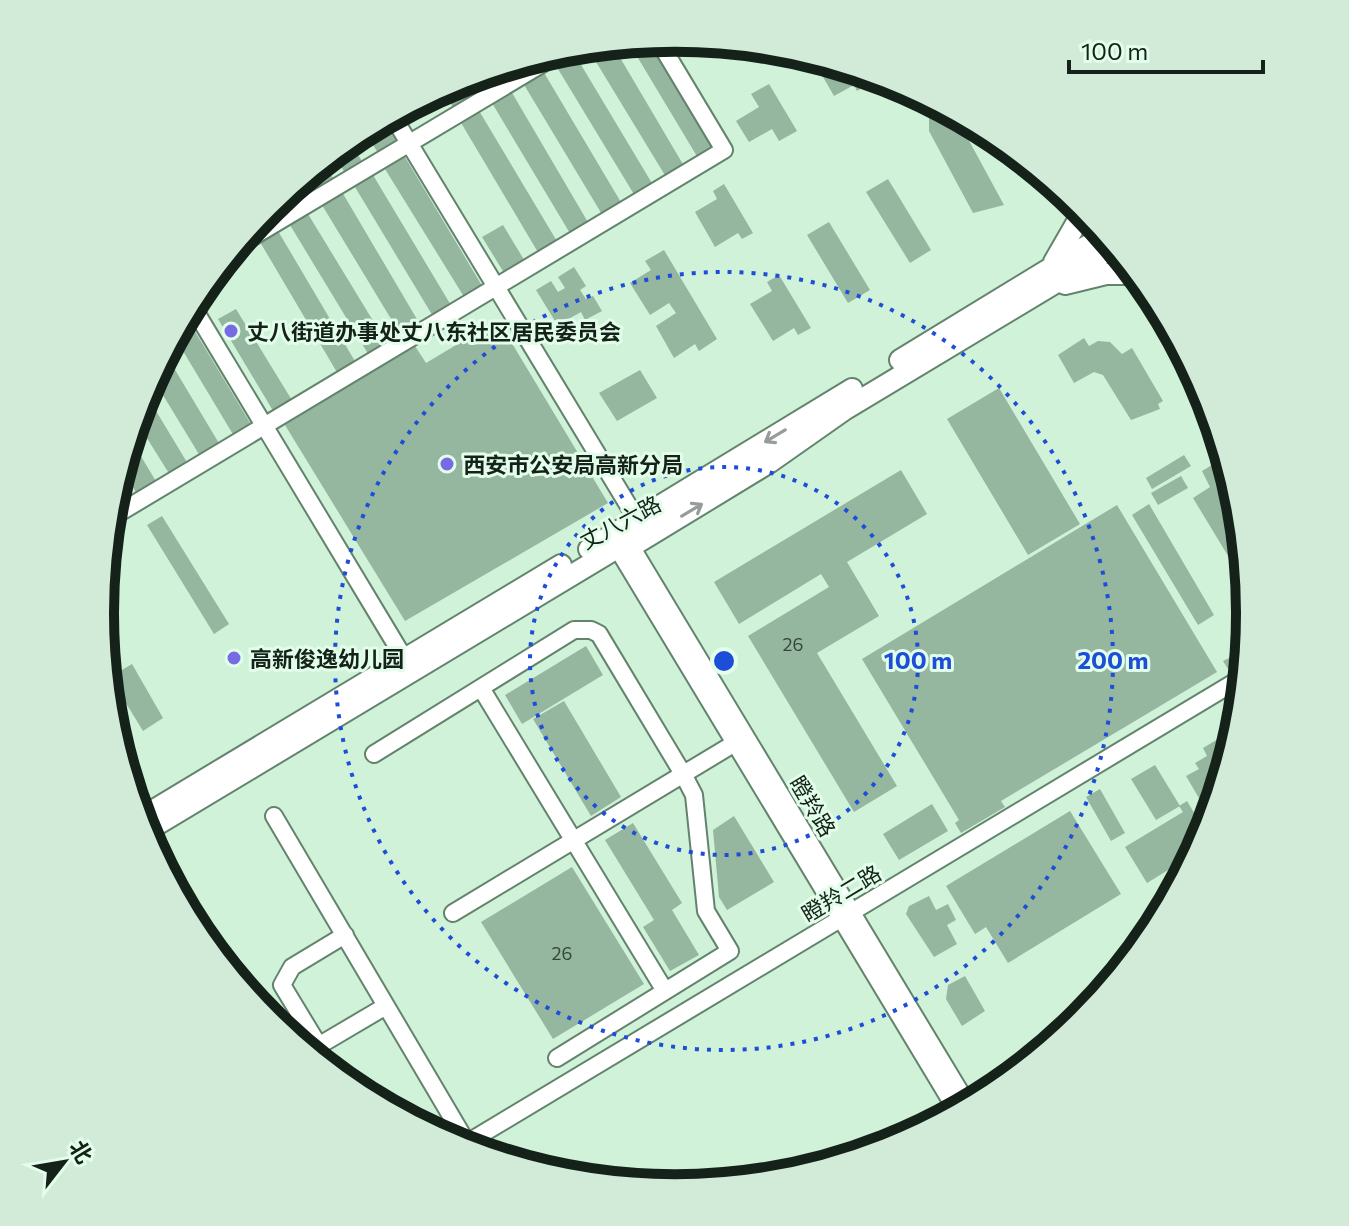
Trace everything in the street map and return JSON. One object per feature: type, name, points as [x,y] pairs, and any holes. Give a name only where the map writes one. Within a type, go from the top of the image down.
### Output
[{"type":"main road","points":[[1051,268],[1077,222]]},
{"type":"main road","name":"丈八六路","points":[[155,826],[627,536],[1095,241]]},
{"type":"main road","name":"丈八六路","points":[[150,812],[404,658],[770,462],[844,410],[1105,253]]},
{"type":"main road","points":[[1046,288],[1106,274],[1122,274]]},
{"type":"street","points":[[123,511],[724,150],[665,52]]},
{"type":"street","points":[[266,229],[532,70]]},
{"type":"street","points":[[398,125],[496,287],[627,536]]},
{"type":"street","points":[[199,316],[404,658]]},
{"type":"street","name":"瞪羚路","points":[[627,536],[735,743],[961,1095]]},
{"type":"street","name":"瞪羚路","points":[[627,536],[951,1101]]},
{"type":"street","points":[[374,754],[574,630],[591,630],[599,634],[694,795],[706,911],[730,951],[557,1058]]},
{"type":"street","name":"瞪羚二路","points":[[477,1137],[1231,684]]},
{"type":"street","points":[[481,688],[665,991]]},
{"type":"street","points":[[453,913],[735,743]]},
{"type":"street","points":[[274,816],[455,1129]]},
{"type":"street","points":[[307,1037],[282,985],[292,967],[345,935]]},
{"type":"street","points":[[318,1046],[386,1006]]},
{"type":"building","points":[[660,52],[717,146],[698,158],[635,53]]},
{"type":"building","points":[[619,55],[684,166],[666,177],[594,58]]},
{"type":"building","points":[[579,61],[653,185],[635,196],[556,65]]},
{"type":"building","points":[[543,71],[622,204],[603,216],[523,83]]},
{"type":"building","points":[[820,71],[865,86],[857,91],[854,85],[834,96]]},
{"type":"building","points":[[769,84],[797,131],[779,141],[772,129],[749,142],[736,121],[759,107],[751,94]]},
{"type":"building","points":[[511,91],[589,224],[571,235],[492,103]]},
{"type":"building","points":[[467,92],[470,97],[453,107],[448,100]]},
{"type":"building","points":[[478,109],[558,243],[539,254],[460,121]]},
{"type":"building","points":[[929,113],[965,134],[1004,205],[973,213],[929,131]]},
{"type":"building","points":[[389,130],[397,142],[378,153],[371,142]]},
{"type":"building","points":[[356,152],[363,163],[345,173],[339,164]]},
{"type":"building","points":[[405,157],[484,289],[466,300],[385,169]]},
{"type":"building","points":[[329,171],[334,180],[312,193],[309,188]]},
{"type":"building","points":[[373,175],[452,307],[434,318],[355,187]]},
{"type":"building","points":[[888,179],[931,250],[910,263],[866,192]]},
{"type":"building","points":[[724,184],[753,233],[742,239],[738,233],[715,247],[695,212],[717,199],[713,191]]},
{"type":"building","points":[[342,192],[421,326],[402,337],[322,205]]},
{"type":"building","points":[[308,214],[389,347],[370,357],[290,225]]},
{"type":"building","points":[[829,222],[870,290],[848,303],[807,235]]},
{"type":"building","points":[[503,225],[526,263],[506,276],[482,237]]},
{"type":"building","points":[[278,231],[356,363],[338,374],[260,242]]},
{"type":"building","points":[[664,250],[717,339],[699,351],[695,344],[674,358],[656,326],[676,313],[669,303],[650,315],[630,283],[651,270],[645,261]]},
{"type":"building","points":[[574,267],[586,286],[580,290],[586,299],[593,296],[602,311],[585,320],[581,312],[565,321],[570,329],[563,334],[536,290],[551,281],[558,292],[565,288],[558,277]]},
{"type":"building","points":[[779,275],[811,328],[798,335],[794,328],[773,341],[750,304],[772,291],[767,282]]},
{"type":"building","points":[[236,309],[293,402],[275,414],[218,319]]},
{"type":"building","name":"西安市公安局高新分局","points":[[498,320],[608,503],[405,621],[285,425],[415,346],[426,363]]},
{"type":"building","points":[[192,327],[252,426],[234,436],[181,347]]},
{"type":"building","points":[[1084,338],[1089,346],[1098,341],[1110,342],[1122,354],[1132,348],[1163,401],[1158,404],[1160,409],[1131,420],[1103,375],[1094,372],[1074,383],[1058,355]]},
{"type":"building","points":[[172,364],[220,445],[200,456],[160,390]]},
{"type":"building","points":[[640,370],[657,398],[617,421],[599,393]]},
{"type":"building","points":[[999,388],[1080,524],[1028,555],[947,419]]},
{"type":"building","points":[[153,406],[188,464],[170,475],[143,432]]},
{"type":"building","points":[[138,451],[157,483],[137,494],[130,482]]},
{"type":"building","points":[[1184,455],[1191,466],[1152,489],[1146,478]]},
{"type":"building","points":[[1215,463],[1225,504],[1233,564],[1193,498],[1210,487],[1202,471]]},
{"type":"building","points":[[901,470],[927,514],[847,562],[879,616],[817,653],[897,786],[854,812],[748,636],[829,587],[821,574],[739,624],[714,582]]},
{"type":"building","points":[[1181,476],[1188,488],[1158,505],[1151,493]]},
{"type":"building","points":[[1149,504],[1214,615],[1198,625],[1132,515]]},
{"type":"building","points":[[1117,505],[1217,672],[1001,801],[1005,807],[961,833],[955,823],[959,820],[862,659]]},
{"type":"building","points":[[162,516],[229,624],[214,634],[147,525]]},
{"type":"building","points":[[586,646],[603,675],[522,724],[505,695]]},
{"type":"building","points":[[1234,656],[1233,666],[1228,669],[1223,661]]},
{"type":"building","points":[[132,664],[163,718],[143,731],[119,692],[117,673]]},
{"type":"building","points":[[564,701],[621,797],[591,816],[533,719]]},
{"type":"building","points":[[1221,737],[1202,804],[1186,776],[1199,769],[1195,763],[1207,756],[1203,748]]},
{"type":"building","points":[[1155,765],[1180,806],[1156,820],[1131,779]]},
{"type":"building","points":[[1100,789],[1125,833],[1111,841],[1086,797]]},
{"type":"building","points":[[1187,801],[1197,818],[1193,828],[1176,865],[1147,883],[1125,847],[1183,812],[1179,806]]},
{"type":"building","points":[[932,804],[948,831],[899,860],[883,834]]},
{"type":"building","points":[[1070,811],[1121,894],[1008,963],[986,927],[975,934],[946,886]]},
{"type":"building","points":[[734,816],[774,882],[727,910],[719,897],[713,830]]},
{"type":"building","points":[[633,823],[682,903],[672,910],[699,955],[670,971],[643,927],[654,920],[605,840]]},
{"type":"building","points":[[572,867],[644,984],[553,1039],[481,922]]},
{"type":"building","points":[[929,896],[936,910],[948,904],[956,920],[947,925],[957,944],[934,957],[906,914],[909,906]]},
{"type":"building","points":[[965,976],[985,1011],[962,1026],[946,999],[948,985]]},
{"type":"place","name":"丈八街道办事处丈八东社区居民委员会","points":[[231,331]]},
{"type":"place","name":"西安市公安局高新分局","points":[[447,464]]},
{"type":"place","name":"高新俊逸幼儿园","points":[[234,658]]}]
